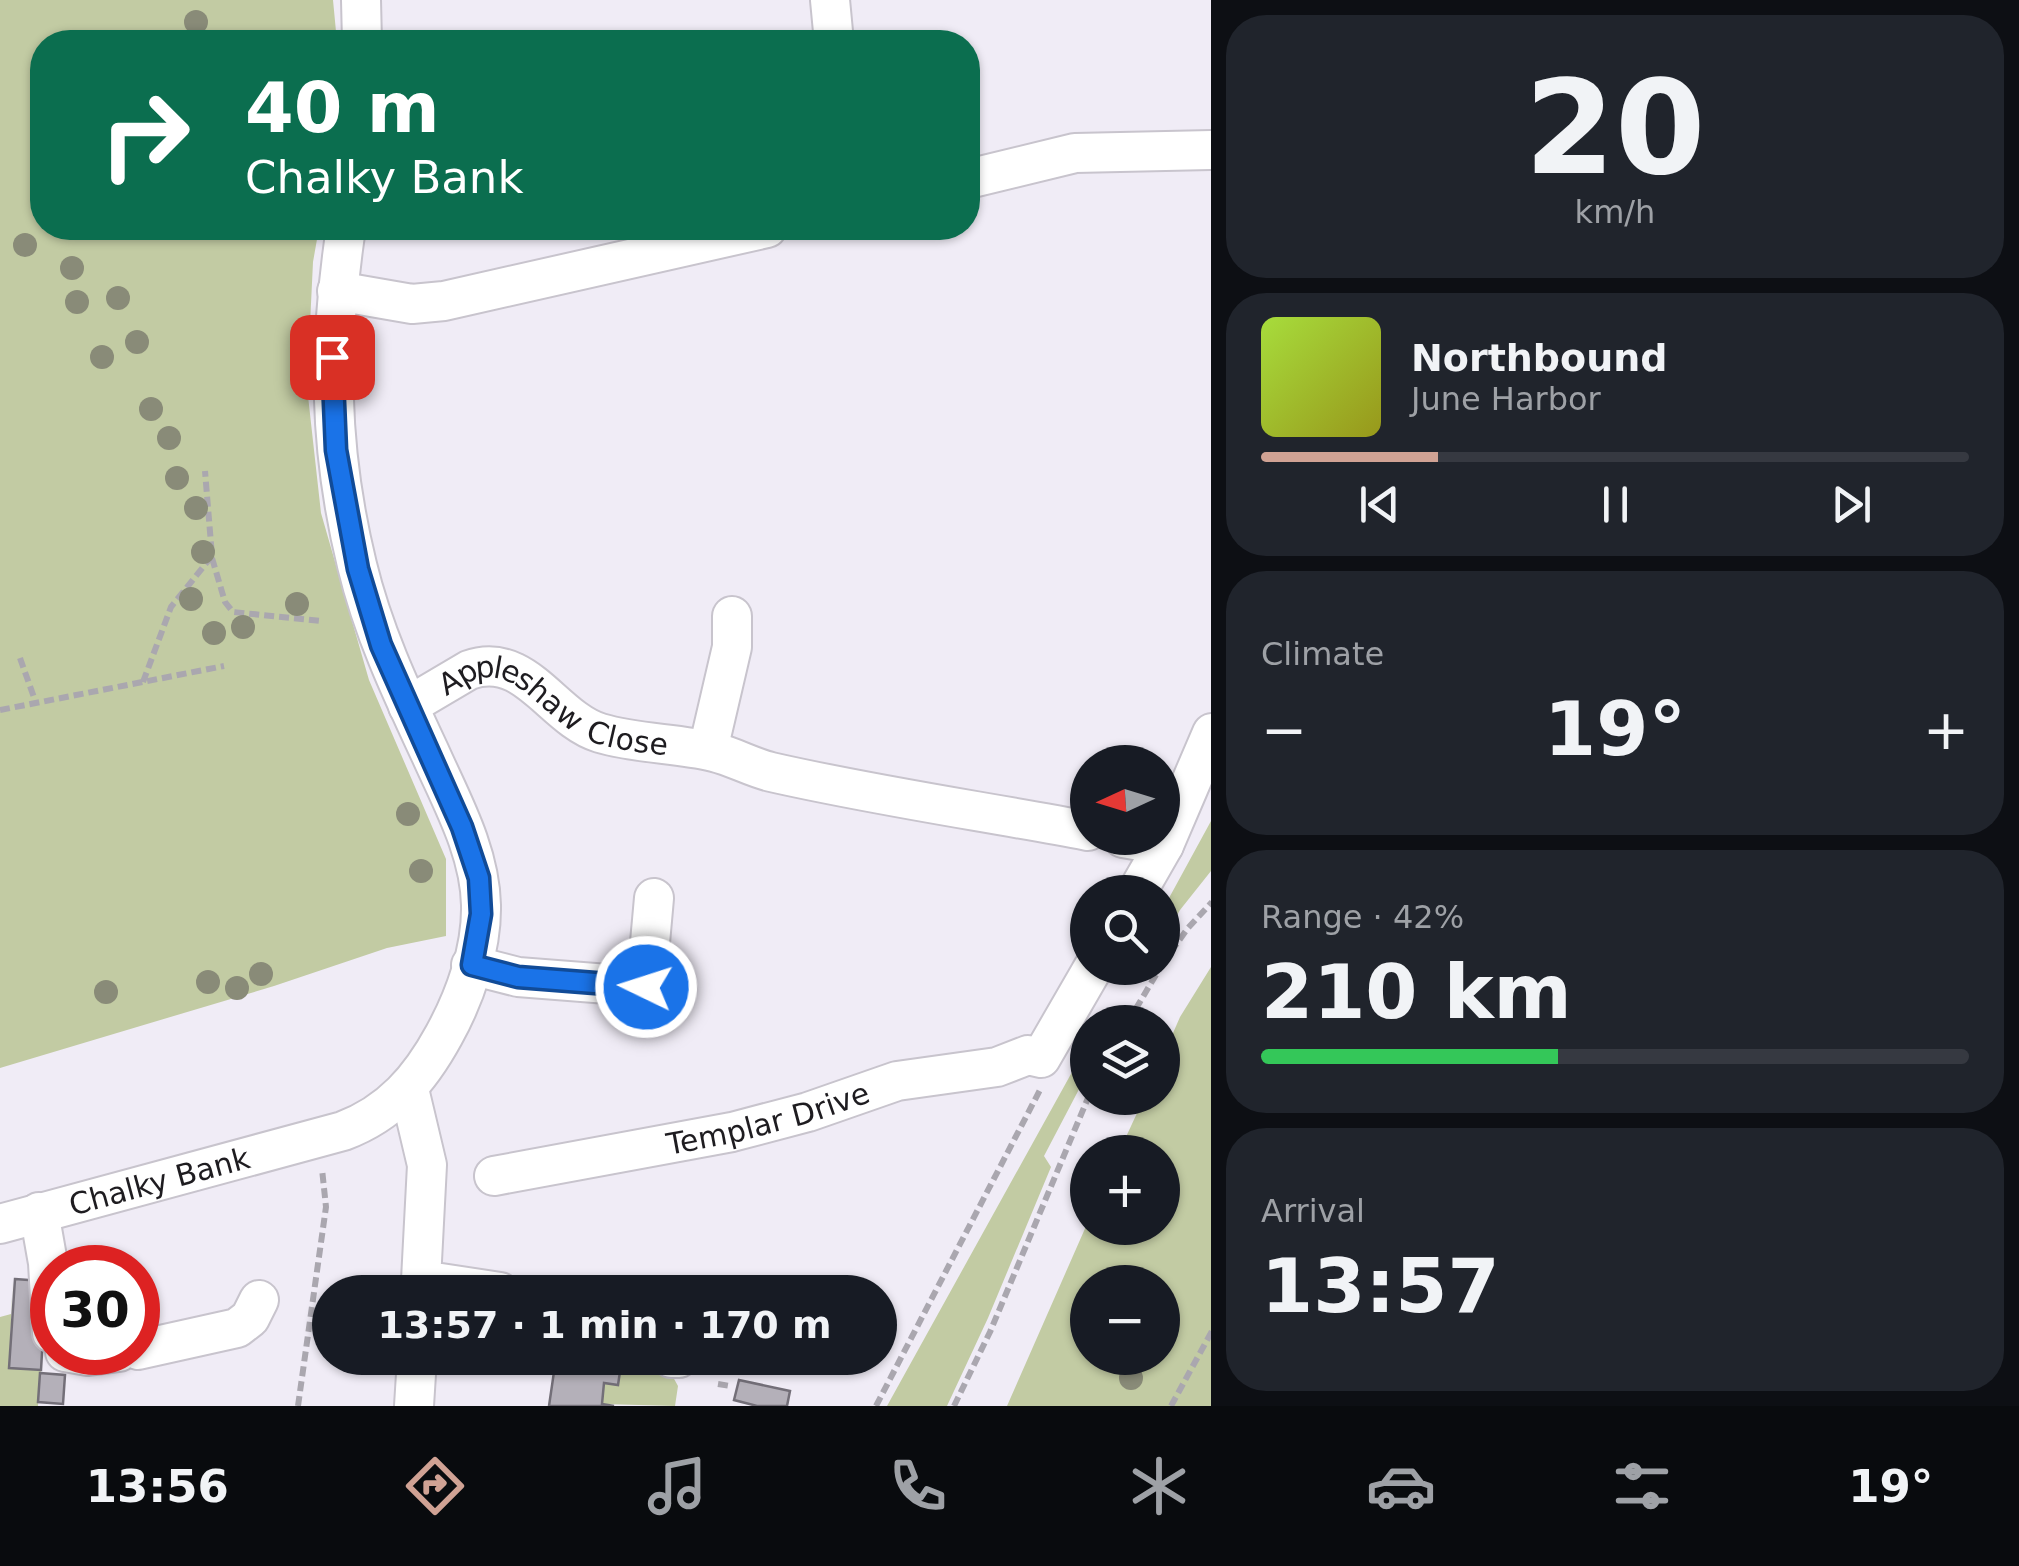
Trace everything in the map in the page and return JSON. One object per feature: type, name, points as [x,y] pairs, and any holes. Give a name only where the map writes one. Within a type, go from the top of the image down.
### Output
[{"type":"street","points":[[361,0],[362,30]]},
{"type":"street","points":[[830,0],[833,30]]},
{"type":"street","points":[[980,176],[1075,154],[1211,150]]},
{"type":"street","name":"Chalky Bank","points":[[0,1224],[319,1138],[364,1122],[409,1089],[428,1064],[451,1022],[472,965],[481,906],[476,868],[462,827],[381,645],[365,596],[340,485],[332,394],[336,291],[344,240]]},
{"type":"street","points":[[336,291],[412,304],[444,301],[713,240]]},
{"type":"street","name":"Appleshaw Close","points":[[708,750],[732,647],[734,616]]},
{"type":"street","name":"Appleshaw Close","points":[[408,706],[470,670],[499,666],[515,672],[594,731],[708,750],[798,777],[1070,828]]},
{"type":"street","points":[[1180,808],[1211,735]]},
{"type":"street","points":[[472,965],[518,977],[646,987],[654,898]]},
{"type":"street","points":[[1041,1058],[1083,985]]},
{"type":"street","name":"Templar Drive","points":[[494,1176],[732,1132],[808,1112],[896,1081],[997,1067],[1028,1055],[1041,1058]]},
{"type":"street","points":[[409,1089],[427,1165],[432,1275]]},
{"type":"street","points":[[39,1212],[45,1245]]},
{"type":"street","points":[[160,1345],[234,1330],[250,1318],[259,1300]]},
{"type":"street","points":[[414,1406],[415,1375]]},
{"type":"path","points":[[205,471],[212,556],[225,602],[234,612],[322,621]]},
{"type":"path","points":[[142,682],[172,607],[212,556]]},
{"type":"path","points":[[20,658],[36,703]]},
{"type":"path","points":[[0,710],[224,666]]},
{"type":"path","points":[[1180,942],[1211,903]]},
{"type":"path","points":[[876,1406],[1054,1064],[1041,1058]]},
{"type":"path","points":[[954,1406],[990,1332],[1081,1115]]},
{"type":"path","points":[[298,1406],[326,1206],[319,1138]]},
{"type":"path","points":[[1172,1406],[1211,1333]]},
{"type":"path","points":[[718,1384],[730,1386]]},
{"type":"green space","points":[[0,0],[333,0],[336,30],[30,30],[30,240],[317,240],[307,387],[321,513],[369,680],[446,859],[446,936],[387,948],[0,1068]]},
{"type":"green space","points":[[1211,821],[1211,871],[1180,910],[1180,878]]},
{"type":"green space","points":[[1211,967],[1211,1406],[1007,1406],[1078,1245],[1180,1245],[1180,1135],[1127,1135],[1136,1115],[1180,1115],[1180,1017]]},
{"type":"green space","points":[[1070,1076],[1070,1106],[1044,1156],[1051,1167],[947,1406],[887,1406]]},
{"type":"green space","points":[[13,1279],[9,1367],[30,1369],[30,1375],[41,1375],[38,1406],[0,1406],[0,1317],[11,1314]]},
{"type":"green space","points":[[612,1375],[672,1375],[678,1386],[675,1406],[602,1404],[604,1383]]},
{"type":"building","points":[[15,1279],[30,1280],[30,1369],[9,1368]]},
{"type":"building","points":[[40,1375],[65,1375],[63,1404],[38,1402]]},
{"type":"building","points":[[554,1375],[620,1375],[618,1385],[604,1383],[602,1404],[614,1406],[549,1406]]},
{"type":"building","points":[[739,1380],[790,1391],[787,1406],[757,1406],[734,1400]]},
{"type":"route","points":[[332,357],[336,450],[358,569],[381,645],[468,841],[479,878],[480,927],[472,965],[518,977],[646,987]]}]
